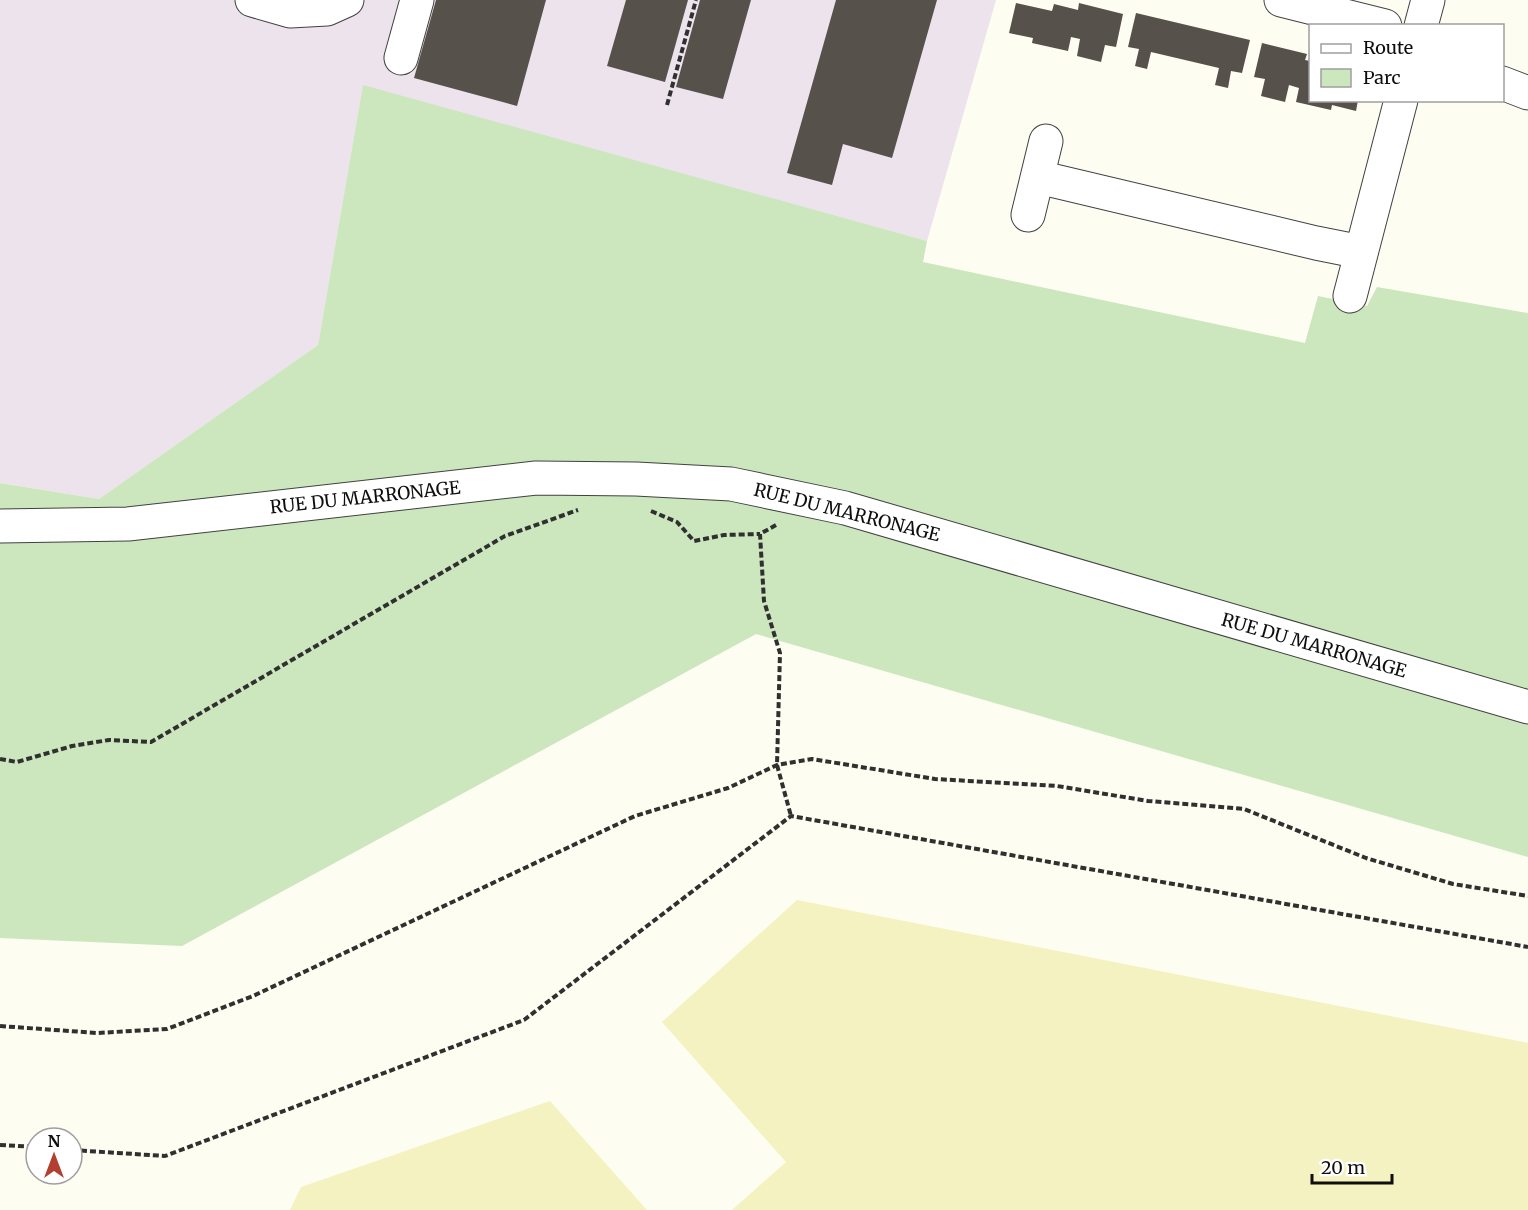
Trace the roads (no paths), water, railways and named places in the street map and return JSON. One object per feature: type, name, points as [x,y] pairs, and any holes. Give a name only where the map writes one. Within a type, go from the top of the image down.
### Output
[{"type":"street","points":[[252,0],[290,11],[327,9],[347,0]]},
{"type":"street","points":[[401,58],[417,0]]},
{"type":"street","points":[[1281,0],[1377,24]]},
{"type":"street","points":[[1422,24],[1428,0]]},
{"type":"street","points":[[1504,83],[1528,93]]},
{"type":"street","points":[[1350,296],[1400,102]]},
{"type":"street","points":[[1028,215],[1047,141]]},
{"type":"street","points":[[1038,177],[1361,252]]},
{"type":"street","name":"RUE DU MARRONAGE","points":[[0,526],[128,524],[536,478],[636,479],[731,484],[845,508],[1528,707]]}]
